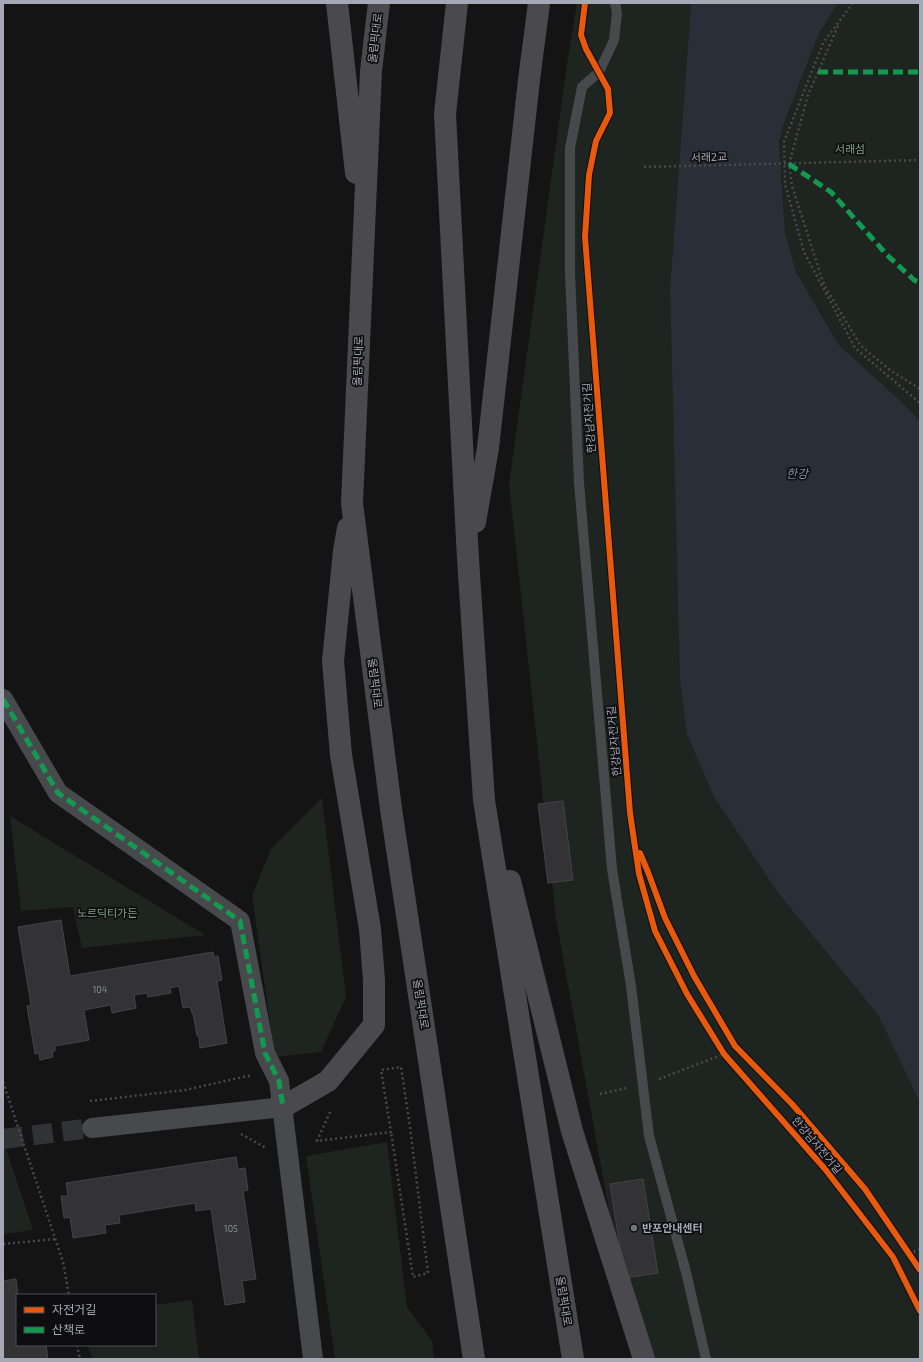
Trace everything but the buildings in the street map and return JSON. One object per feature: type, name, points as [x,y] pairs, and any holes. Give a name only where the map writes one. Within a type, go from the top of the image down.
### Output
[{"type":"highway","points":[[337,3],[363,245]]},
{"type":"highway","name":"올림픽대로","points":[[379,3],[371,71],[352,503],[391,809],[474,1359]]},
{"type":"highway","name":"올림픽대로","points":[[457,3],[445,114],[468,559],[484,800],[573,1359]]},
{"type":"highway","points":[[468,559],[488,448],[528,88],[539,3]]},
{"type":"highway","points":[[283,1107],[328,1081],[374,1025],[374,980],[370,929],[341,756],[333,661],[344,551],[352,503]]},
{"type":"highway","points":[[482,768],[572,1131],[644,1359]]},
{"type":"street","points":[[3,699],[58,794],[240,921],[265,1053],[279,1081],[313,1359]]},
{"type":"street","points":[[92,1128],[283,1107]]},
{"type":"lane","points":[[615,3],[617,13],[614,40],[599,72],[582,87],[570,148],[570,273],[579,483],[611,861],[631,986],[650,1136],[686,1272],[706,1359]]},
{"type":"path","points":[[854,3],[823,43],[784,142],[785,184],[804,252],[855,348],[920,403]]},
{"type":"path","points":[[854,3],[838,24],[808,95],[789,164],[792,186],[824,285],[861,346],[890,370],[920,389]]},
{"type":"path","points":[[720,1047],[729,1060]]},
{"type":"path","points":[[600,1094],[643,1085],[724,1054],[729,1050]]},
{"type":"path","points":[[401,1067],[428,1273],[413,1277],[394,1155],[391,1132],[380,1070],[401,1067]]},
{"type":"path","points":[[90,1101],[185,1090],[255,1074]]},
{"type":"path","points":[[3,1082],[64,1262],[69,1294]]},
{"type":"path","points":[[330,1112],[317,1141],[391,1132]]},
{"type":"path","points":[[3,1244],[56,1238]]},
{"type":"path","points":[[905,1248],[911,1257],[920,1249]]},
{"type":"path","points":[[77,1346],[80,1359]]},
{"type":"green space","points":[[577,3],[691,3],[670,287],[687,735],[714,797],[778,893],[878,1015],[920,1103],[920,1359],[636,1359],[556,919],[509,484],[567,64]]},
{"type":"green space","name":"서래섬","points":[[838,3],[920,3],[920,421],[903,403],[839,345],[796,272],[785,231],[779,142],[785,120],[819,34]]},
{"type":"green space","points":[[322,798],[346,997],[321,1052],[275,1057],[252,896],[271,849]]},
{"type":"green space","name":"노르딕티가든","points":[[10,816],[205,935],[82,948],[73,907],[21,911]]},
{"type":"green space","points":[[3,1140],[33,1230],[3,1234]]},
{"type":"green space","points":[[387,1142],[407,1307],[432,1341],[434,1359],[335,1359],[306,1156]]},
{"type":"green space","points":[[192,1300],[199,1359],[93,1359],[87,1346],[156,1346],[156,1305]]},
{"type":"water","name":"한강","points":[[691,3],[838,3],[819,34],[785,120],[779,142],[785,231],[796,272],[839,345],[903,403],[920,421],[920,1103],[878,1015],[778,893],[714,797],[687,735],[680,678],[670,287]]},
{"type":"tunnel","points":[[3,1139],[92,1128]]},
{"type":"marked path","points":[[818,72],[920,72]]},
{"type":"marked path","points":[[789,164],[831,192],[887,255],[914,280],[920,283]]},
{"type":"marked path","points":[[3,699],[58,793],[240,921],[265,1053],[279,1081],[283,1107]]},
{"type":"cycle path","name":"한강남자전거길","points":[[585,3],[581,35],[586,49],[608,89],[610,113],[596,141],[589,175],[585,237],[630,813],[639,874],[655,931],[687,994],[724,1054],[825,1169],[893,1257],[920,1311]]},
{"type":"cycle path","name":"한강남자전거길","points":[[640,853],[665,918],[694,976],[735,1046],[792,1104],[865,1189],[920,1270]]},
{"type":"place","name":"반포안내센터","points":[[634,1228]]}]
